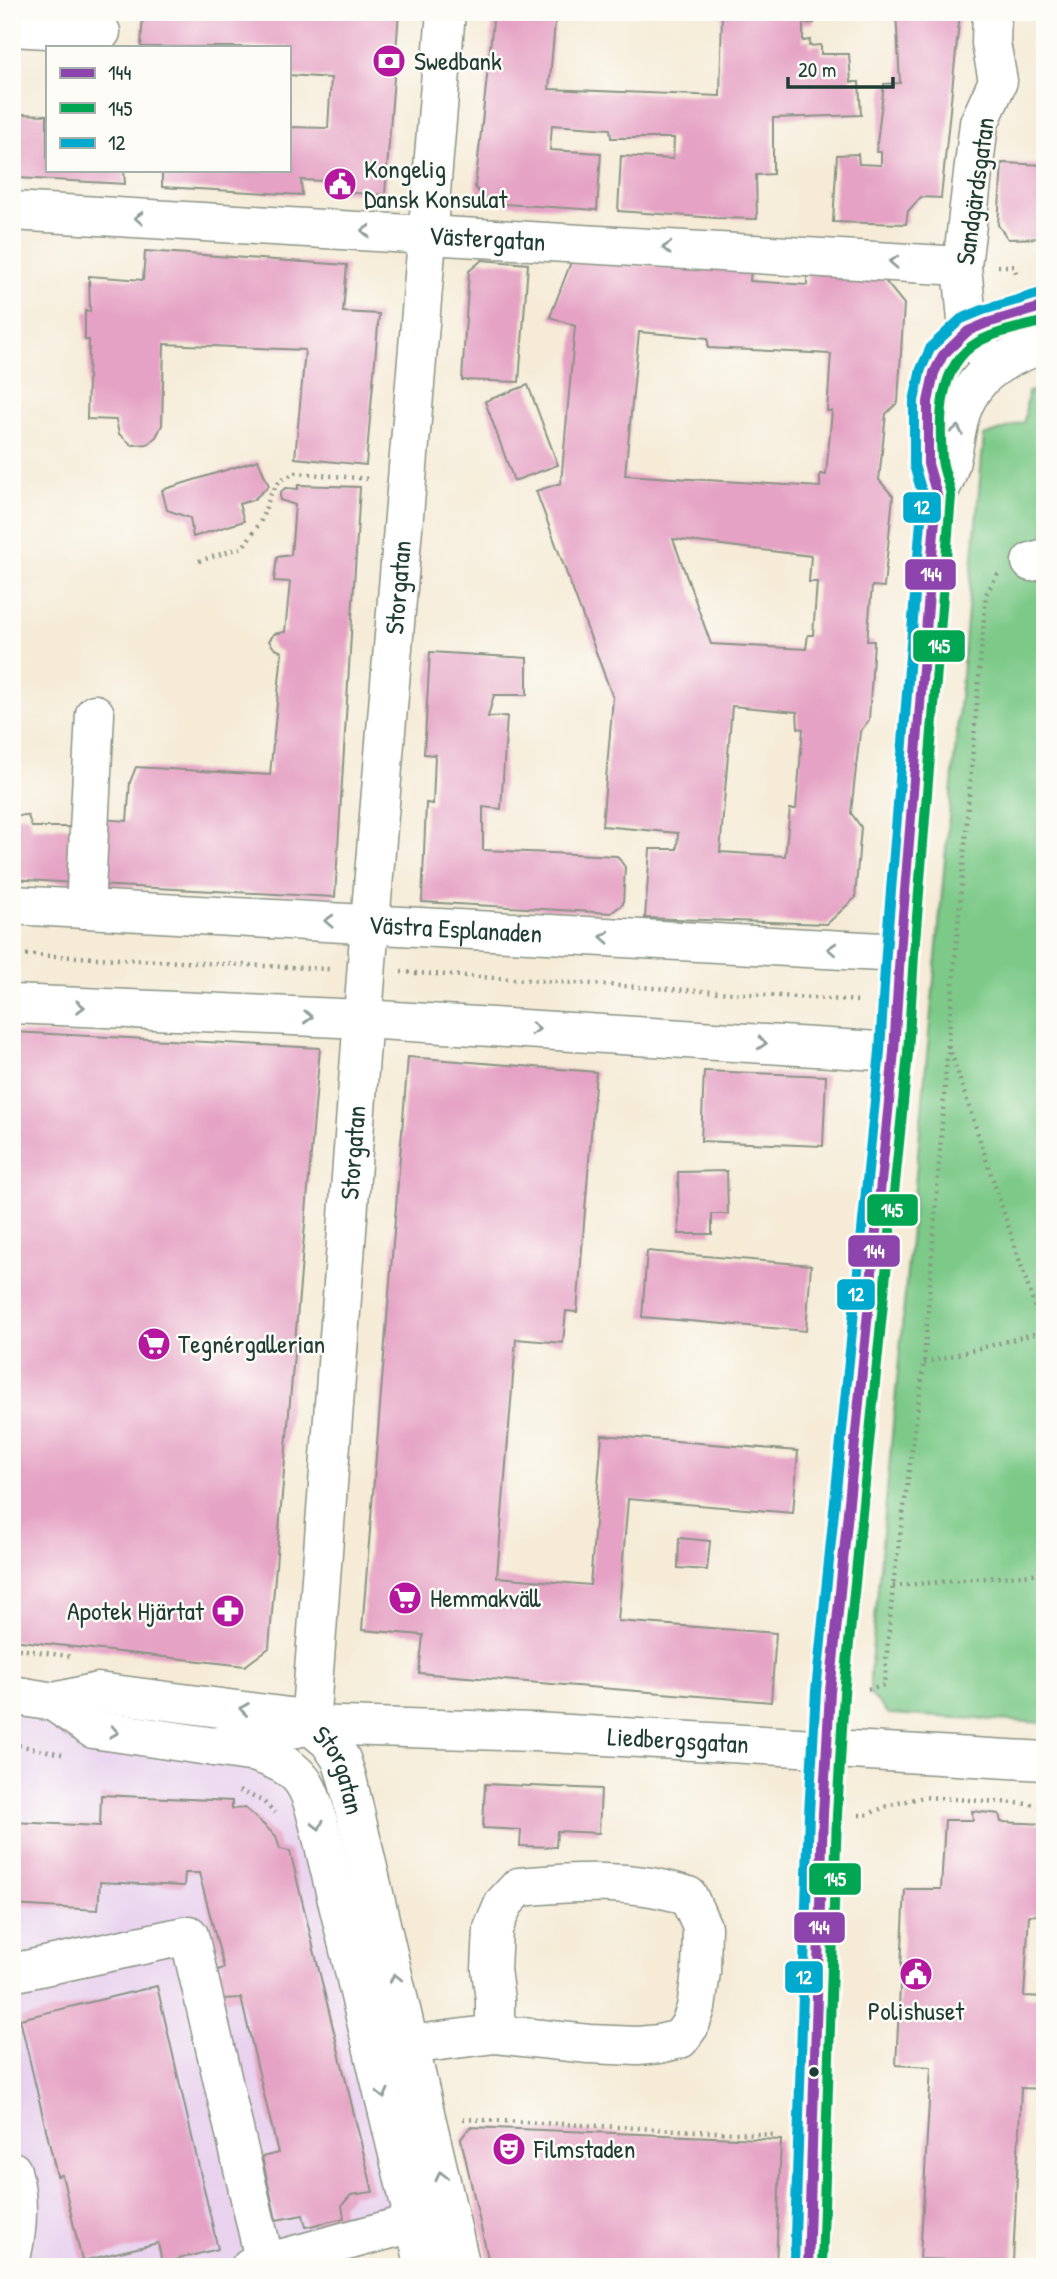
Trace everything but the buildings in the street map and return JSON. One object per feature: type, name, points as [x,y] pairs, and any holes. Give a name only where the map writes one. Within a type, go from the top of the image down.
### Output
[{"type":"street","name":"Storgatan","points":[[425,2267],[432,2218],[428,2123],[348,1778],[336,1749],[310,1725],[366,970],[446,12]]},
{"type":"street","name":"Sandgärdsgatan","points":[[992,12],[990,43],[998,81],[979,123],[962,266],[968,331],[993,367]]},
{"type":"street","points":[[12,27],[101,32]]},
{"type":"street","name":"Västergatan","points":[[12,211],[962,266]]},
{"type":"street","points":[[808,2267],[826,1748],[894,1052],[937,495],[928,464],[928,402],[934,373],[943,355],[968,331],[1045,306]]},
{"type":"street","points":[[937,495],[950,471],[964,400],[976,381],[1013,356],[1045,344]]},
{"type":"street","points":[[85,909],[95,715]]},
{"type":"street","name":"Västra Esplanaden","points":[[12,905],[900,953]]},
{"type":"street","points":[[12,1004],[363,1019],[894,1052]]},
{"type":"street","name":"Liedbergsgatan","points":[[12,1696],[54,1702],[98,1692],[268,1713],[310,1725]]},
{"type":"street","name":"Liedbergsgatan","points":[[54,1702],[93,1729],[256,1754],[288,1766]]},
{"type":"street","name":"Liedbergsgatan","points":[[211,1748],[310,1725],[534,1732],[1045,1761]]},
{"type":"street","name":"Storgatan","points":[[288,1766],[302,1780],[312,1798],[372,2050],[432,2218],[461,2267]]},
{"type":"street","points":[[372,2050],[495,2034],[589,2044],[638,2046],[680,2039],[690,2025],[696,2008],[701,1972],[702,1927],[688,1896],[668,1889],[594,1883],[519,1887],[504,1903],[494,1929],[491,1969],[495,2034]]},
{"type":"street","points":[[12,1973],[189,1935],[257,2265],[432,2218]]},
{"type":"street","points":[[12,2171],[16,2188],[17,2224],[12,2254]]},
{"type":"path","points":[[199,561],[243,547],[260,523],[271,494],[280,480],[296,473],[406,481]]},
{"type":"path","points":[[830,1692],[856,1693],[884,1685],[892,1586],[924,1363],[986,594],[995,576],[1007,569],[1038,560]]},
{"type":"path","points":[[12,954],[366,970],[865,1001]]},
{"type":"path","points":[[948,1042],[1045,1338]]},
{"type":"path","points":[[924,1363],[1044,1331]]},
{"type":"path","points":[[892,1586],[1045,1573]]},
{"type":"path","points":[[823,1814],[866,1815],[890,1805],[924,1797],[1045,1805]]},
{"type":"path","points":[[428,2123],[447,2118],[813,2137]]},
{"type":"shaded area","points":[[12,1696],[288,1766],[415,2223],[249,2267],[12,2267]]},
{"type":"green space","points":[[1045,389],[1045,1723],[888,1714],[870,1694],[870,1674],[984,436],[1024,422],[1028,392]]},
{"type":"transit line","name":"12","points":[[794,2267],[809,1814],[816,1691],[880,1051],[923,496],[914,465],[914,401],[921,369],[931,347],[961,319],[1041,293]]},
{"type":"transit line","name":"144","points":[[808,2267],[823,1814],[830,1692],[894,1052],[937,495],[928,464],[928,402],[934,373],[943,355],[968,331],[1045,306]]},
{"type":"transit line","name":"145","points":[[822,2267],[837,1815],[844,1693],[908,1053],[951,496],[942,459],[942,410],[948,379],[965,352],[994,335],[1045,321]]},
{"type":"place","name":"Swedbank","points":[[389,61]]},
{"type":"place","name":"Kongelig Dansk Konsulat","points":[[340,184]]},
{"type":"place","name":"Tegnérgallerian","points":[[154,1344]]},
{"type":"place","name":"Hemmakväll","points":[[405,1598]]},
{"type":"place","name":"Apotek Hjärtat","points":[[228,1611]]},
{"type":"place","name":"Polishuset","points":[[916,1974]]},
{"type":"place","name":"Filmstaden","points":[[509,2149]]}]
